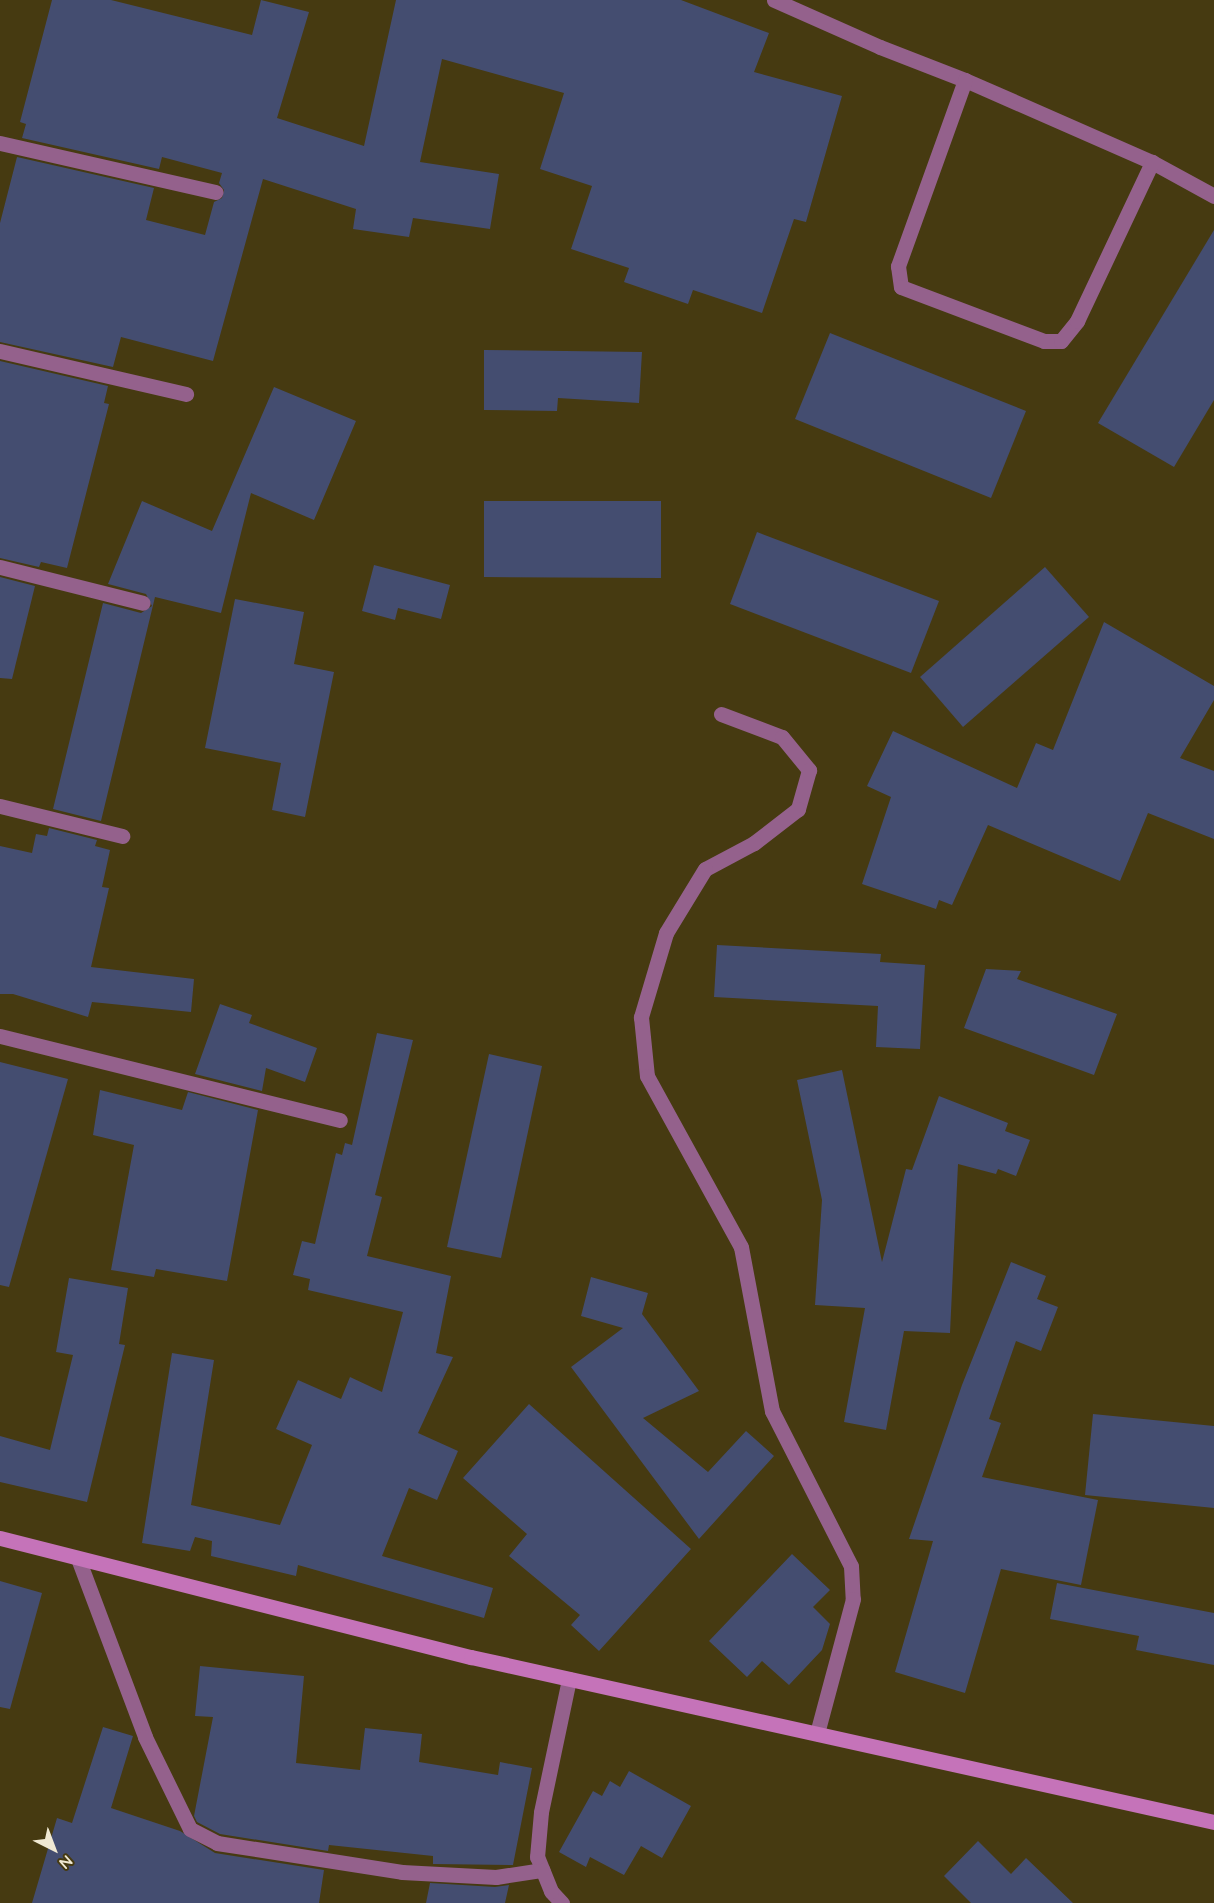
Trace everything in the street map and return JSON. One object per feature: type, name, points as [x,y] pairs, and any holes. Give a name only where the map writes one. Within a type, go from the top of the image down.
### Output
[{"type":"street","points":[[774,0],[1152,162],[1214,196]]},
{"type":"street","points":[[965,80],[898,266],[901,287],[1044,341],[1061,340],[1077,321],[1152,162]]},
{"type":"street","points":[[0,143],[215,192]]},
{"type":"street","points":[[0,351],[186,394]]},
{"type":"street","points":[[0,567],[143,603]]},
{"type":"street","points":[[721,714],[782,737],[809,770],[798,809],[754,843],[705,869],[666,933],[641,1017],[647,1076],[741,1247],[772,1410],[851,1566],[853,1599],[818,1733]]},
{"type":"street","points":[[0,806],[122,836]]},
{"type":"street","points":[[0,1036],[340,1120]]},
{"type":"street","points":[[0,1538],[79,1561],[569,1679],[1214,1822]]},
{"type":"street","points":[[79,1561],[145,1737],[190,1829],[216,1843],[402,1872],[496,1877],[542,1870]]},
{"type":"street","points":[[562,1903],[551,1891],[537,1857],[541,1812],[569,1679]]},
{"type":"building","points":[[52,0],[111,0],[252,35],[261,0],[309,12],[277,118],[364,146],[396,0],[681,0],[769,33],[754,72],[842,96],[806,222],[794,219],[762,313],[693,290],[688,304],[624,282],[629,268],[571,249],[592,186],[540,169],[564,93],[442,59],[420,162],[499,174],[490,229],[413,218],[409,237],[353,229],[356,209],[263,179],[213,361],[121,337],[113,367],[0,342],[0,223],[17,157],[154,188],[146,220],[205,235],[214,202],[222,198],[224,190],[219,183],[222,173],[162,157],[159,169],[22,138],[26,124],[20,122]]},
{"type":"building","points":[[1214,230],[1214,400],[1174,467],[1098,423]]},
{"type":"building","points":[[830,333],[1026,411],[991,498],[795,419]]},
{"type":"building","points":[[484,350],[642,352],[639,403],[558,398],[557,411],[484,410]]},
{"type":"building","points":[[0,361],[108,386],[104,403],[109,404],[67,568],[41,562],[39,567],[0,558]]},
{"type":"building","points":[[274,387],[356,421],[314,520],[251,493],[221,613],[155,597],[101,821],[53,809],[103,603],[141,613],[152,606],[146,594],[108,584],[142,501],[212,531]]},
{"type":"building","points":[[484,501],[661,501],[661,578],[484,577]]},
{"type":"building","points":[[757,532],[939,601],[911,673],[730,604]]},
{"type":"building","points":[[374,565],[450,585],[441,619],[398,608],[395,620],[362,611]]},
{"type":"building","points":[[1045,567],[1089,617],[963,727],[920,677]]},
{"type":"building","points":[[0,577],[35,586],[12,679],[0,678]]},
{"type":"building","points":[[235,599],[304,612],[294,664],[334,672],[305,817],[272,810],[281,763],[205,748]]},
{"type":"building","points":[[1104,622],[1214,686],[1214,700],[1180,758],[1214,771],[1214,839],[1148,813],[1120,881],[988,825],[952,905],[939,900],[936,909],[862,884],[891,797],[867,786],[893,731],[1017,788],[1036,743],[1053,750]]},
{"type":"building","points":[[49,828],[97,840],[95,846],[110,850],[102,887],[109,888],[91,967],[194,979],[191,1012],[92,1002],[88,1017],[13,994],[0,994],[0,846],[32,853],[36,834],[47,836]]},
{"type":"building","points":[[717,945],[881,954],[880,962],[925,965],[920,1049],[876,1047],[878,1006],[714,997]]},
{"type":"building","points":[[986,969],[1021,971],[1017,979],[1117,1014],[1094,1075],[964,1028]]},
{"type":"building","points":[[220,1004],[252,1015],[249,1023],[317,1048],[305,1082],[266,1068],[262,1091],[195,1074]]},
{"type":"building","points":[[377,1033],[413,1040],[375,1195],[382,1197],[367,1256],[451,1276],[436,1353],[453,1357],[418,1433],[458,1451],[437,1500],[409,1488],[382,1556],[493,1588],[484,1618],[298,1565],[296,1576],[211,1556],[212,1541],[195,1537],[190,1551],[142,1543],[172,1353],[214,1360],[191,1505],[280,1525],[312,1445],[276,1429],[298,1380],[341,1399],[350,1377],[382,1392],[403,1312],[308,1290],[310,1279],[293,1275],[302,1241],[315,1244],[336,1153],[342,1155],[345,1143],[352,1145]]},
{"type":"building","points":[[489,1054],[542,1066],[501,1258],[447,1247]]},
{"type":"building","points":[[0,1062],[68,1079],[9,1287],[0,1285]]},
{"type":"building","points":[[842,1070],[882,1262],[906,1169],[912,1170],[939,1096],[1008,1123],[1005,1131],[1030,1140],[1016,1176],[998,1169],[996,1174],[958,1164],[950,1333],[904,1331],[886,1430],[844,1422],[865,1308],[815,1305],[822,1200],[797,1080]]},
{"type":"building","points":[[100,1090],[182,1110],[188,1092],[258,1110],[227,1281],[156,1269],[154,1277],[111,1270],[134,1145],[93,1135]]},
{"type":"building","points":[[1011,1262],[1046,1276],[1037,1299],[1058,1307],[1041,1351],[1016,1341],[989,1419],[1001,1423],[982,1477],[1098,1500],[1081,1585],[1001,1569],[965,1693],[895,1672],[933,1541],[909,1539],[962,1385]]},
{"type":"building","points":[[591,1277],[648,1293],[642,1314],[699,1391],[643,1418],[708,1472],[746,1431],[774,1456],[699,1539],[571,1367],[623,1328],[581,1316]]},
{"type":"building","points":[[69,1278],[128,1288],[119,1344],[125,1345],[87,1502],[0,1482],[0,1436],[50,1450],[73,1355],[56,1352]]},
{"type":"building","points":[[529,1404],[691,1549],[599,1651],[571,1625],[580,1615],[509,1556],[527,1534],[463,1478]]},
{"type":"building","points":[[1093,1414],[1214,1426],[1214,1508],[1085,1495]]},
{"type":"building","points":[[792,1554],[830,1590],[813,1607],[830,1624],[822,1650],[789,1685],[762,1661],[747,1677],[709,1641]]},
{"type":"building","points":[[0,1581],[42,1593],[10,1709],[0,1707]]},
{"type":"building","points":[[1057,1583],[1214,1613],[1214,1665],[1136,1650],[1139,1636],[1050,1619]]},
{"type":"building","points":[[200,1666],[304,1676],[296,1763],[360,1770],[365,1728],[422,1734],[419,1762],[498,1775],[500,1762],[532,1768],[513,1865],[433,1864],[433,1856],[329,1845],[328,1851],[220,1834],[197,1822],[194,1816],[213,1717],[195,1716]]},
{"type":"building","points":[[103,1727],[133,1736],[111,1808],[180,1831],[215,1853],[324,1870],[319,1903],[32,1903],[57,1818],[72,1823]]},
{"type":"building","points":[[629,1771],[691,1806],[662,1858],[641,1846],[624,1875],[590,1857],[586,1867],[559,1852],[593,1791],[602,1796],[610,1781],[620,1787]]},
{"type":"building","points":[[978,1841],[1011,1874],[1026,1858],[1073,1903],[971,1903],[944,1876]]},
{"type":"building","points":[[430,1883],[495,1887],[509,1885],[505,1903],[426,1903]]}]
